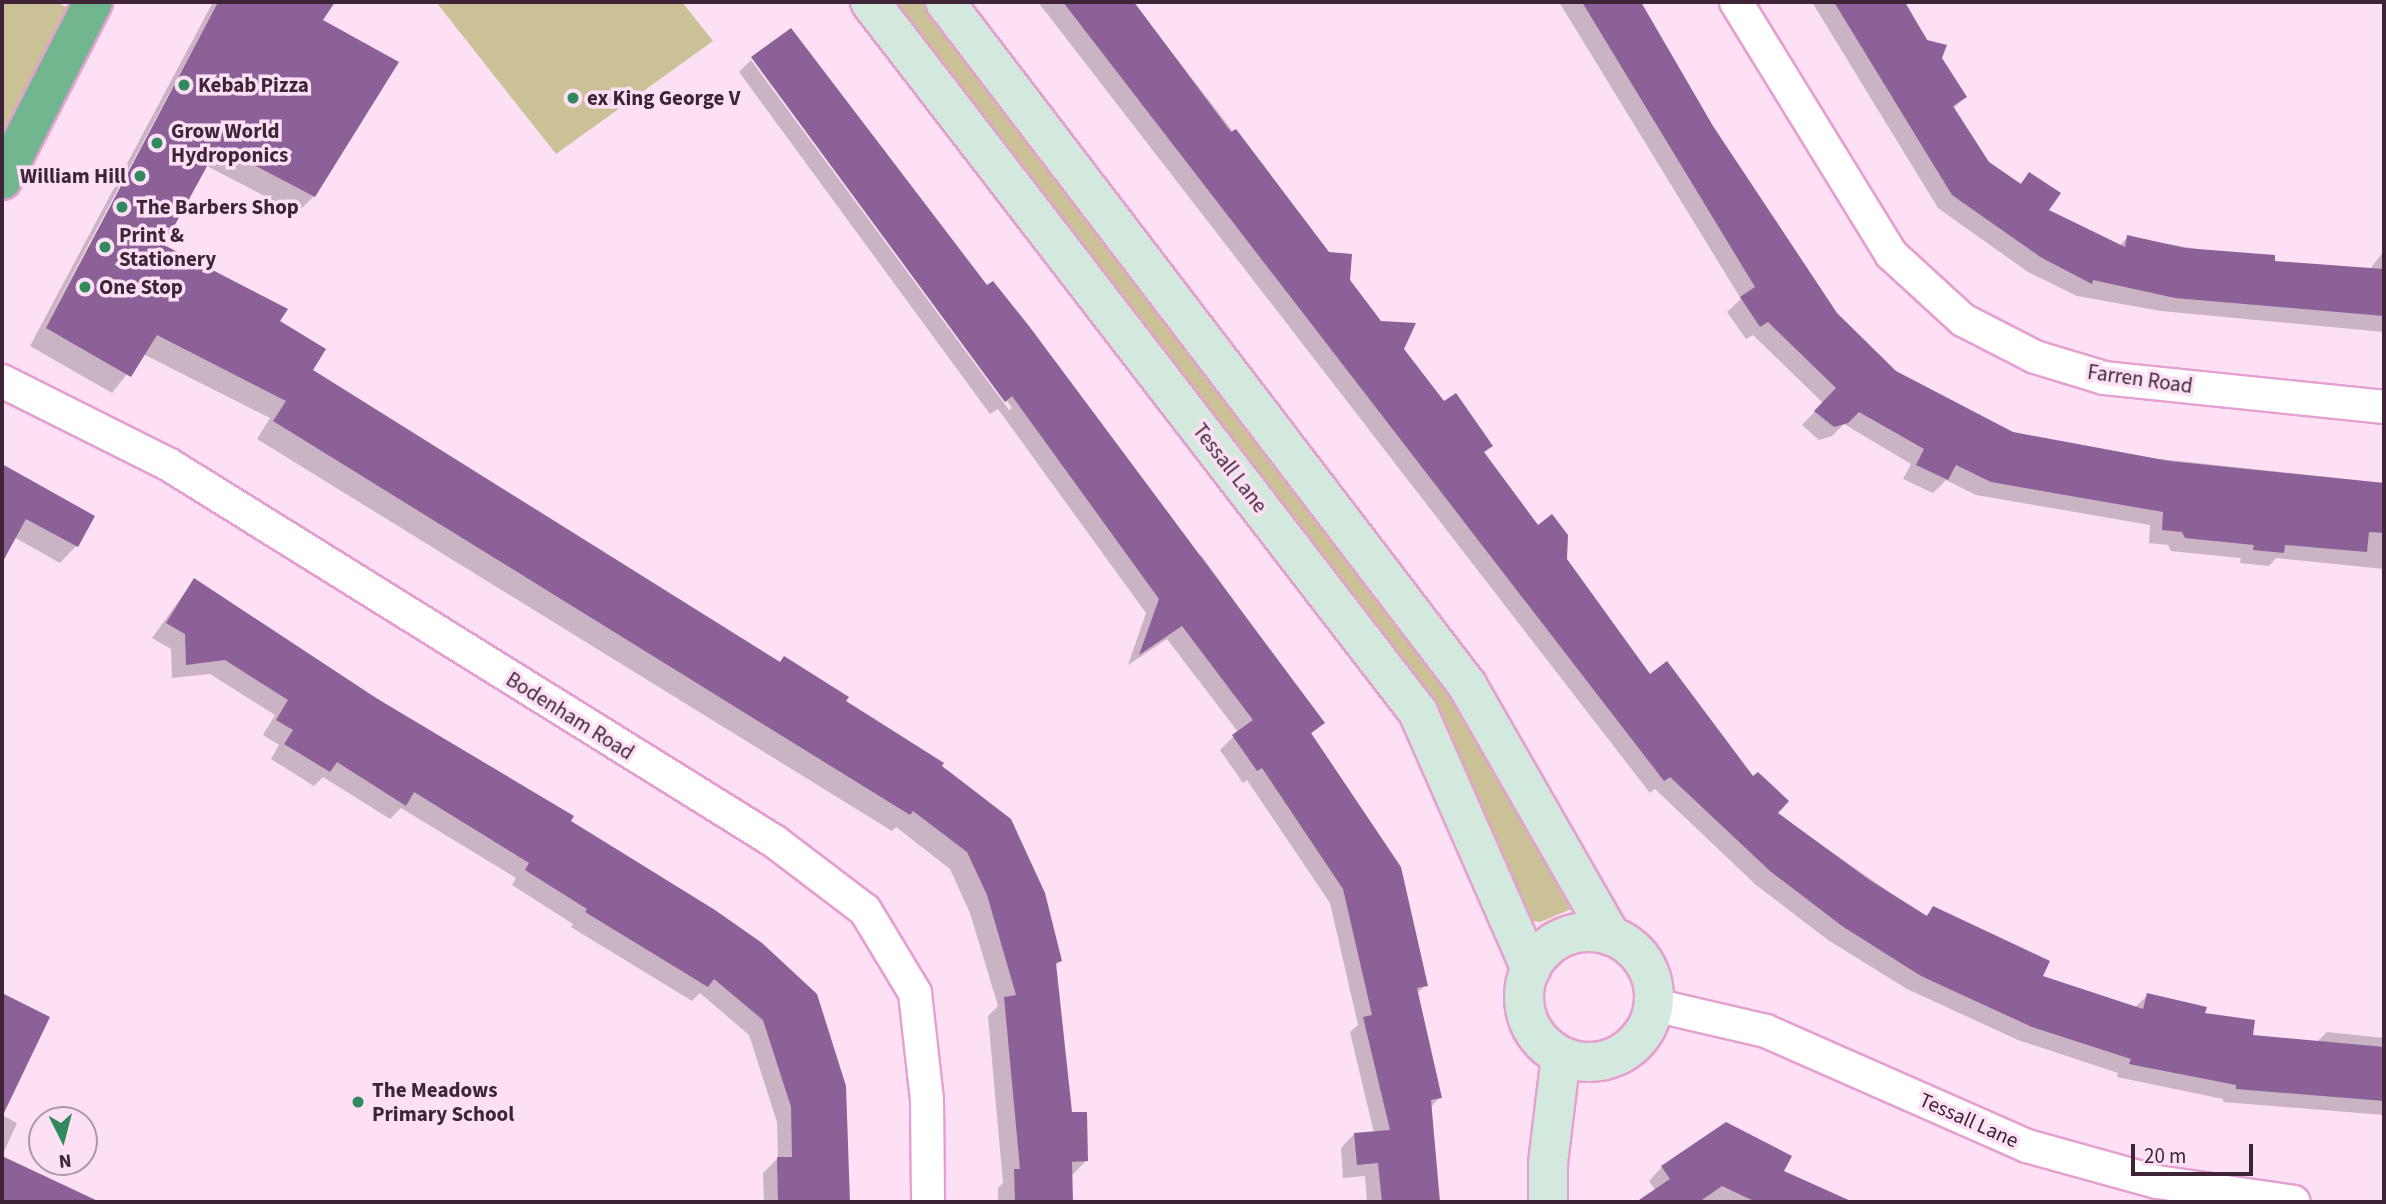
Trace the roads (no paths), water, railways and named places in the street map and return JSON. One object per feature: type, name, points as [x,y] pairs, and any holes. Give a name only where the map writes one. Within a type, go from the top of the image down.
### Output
[{"type":"highway","points":[[2,180],[93,2]]},
{"type":"street","name":"Tessall Lane","points":[[870,2],[1418,712],[1531,969]]},
{"type":"street","points":[[945,2],[1467,685],[1611,936],[1644,962],[1653,983],[1654,1004],[1649,1024],[1621,1054],[1602,1062],[1561,1056],[1531,1027],[1525,1008],[1531,969],[1557,941],[1574,934],[1611,936]]},
{"type":"street","name":"Farren Road","points":[[1736,2],[1891,254],[1963,320],[2035,357],[2104,378],[2384,407]]},
{"type":"street","name":"Bodenham Road","points":[[2,381],[178,470],[774,841],[865,910],[915,993],[927,1100],[928,1202]]},
{"type":"street","name":"Tessall Lane","points":[[1654,1004],[1766,1031],[2027,1146],[2157,1182],[2294,1202]]},
{"type":"street","points":[[1548,1202],[1548,1163],[1561,1056]]},
{"type":"place","name":"Kebab Pizza","points":[[184,85]]},
{"type":"place","name":"ex King George V","points":[[573,98]]},
{"type":"place","name":"Grow World Hydroponics","points":[[157,143]]},
{"type":"place","name":"William Hill","points":[[140,176]]},
{"type":"place","name":"The Barbers Shop","points":[[122,207]]},
{"type":"place","name":"Print & Stationery","points":[[105,247]]},
{"type":"place","name":"One Stop","points":[[85,287]]},
{"type":"place","name":"The Meadows Primary School","points":[[358,1102]]}]
